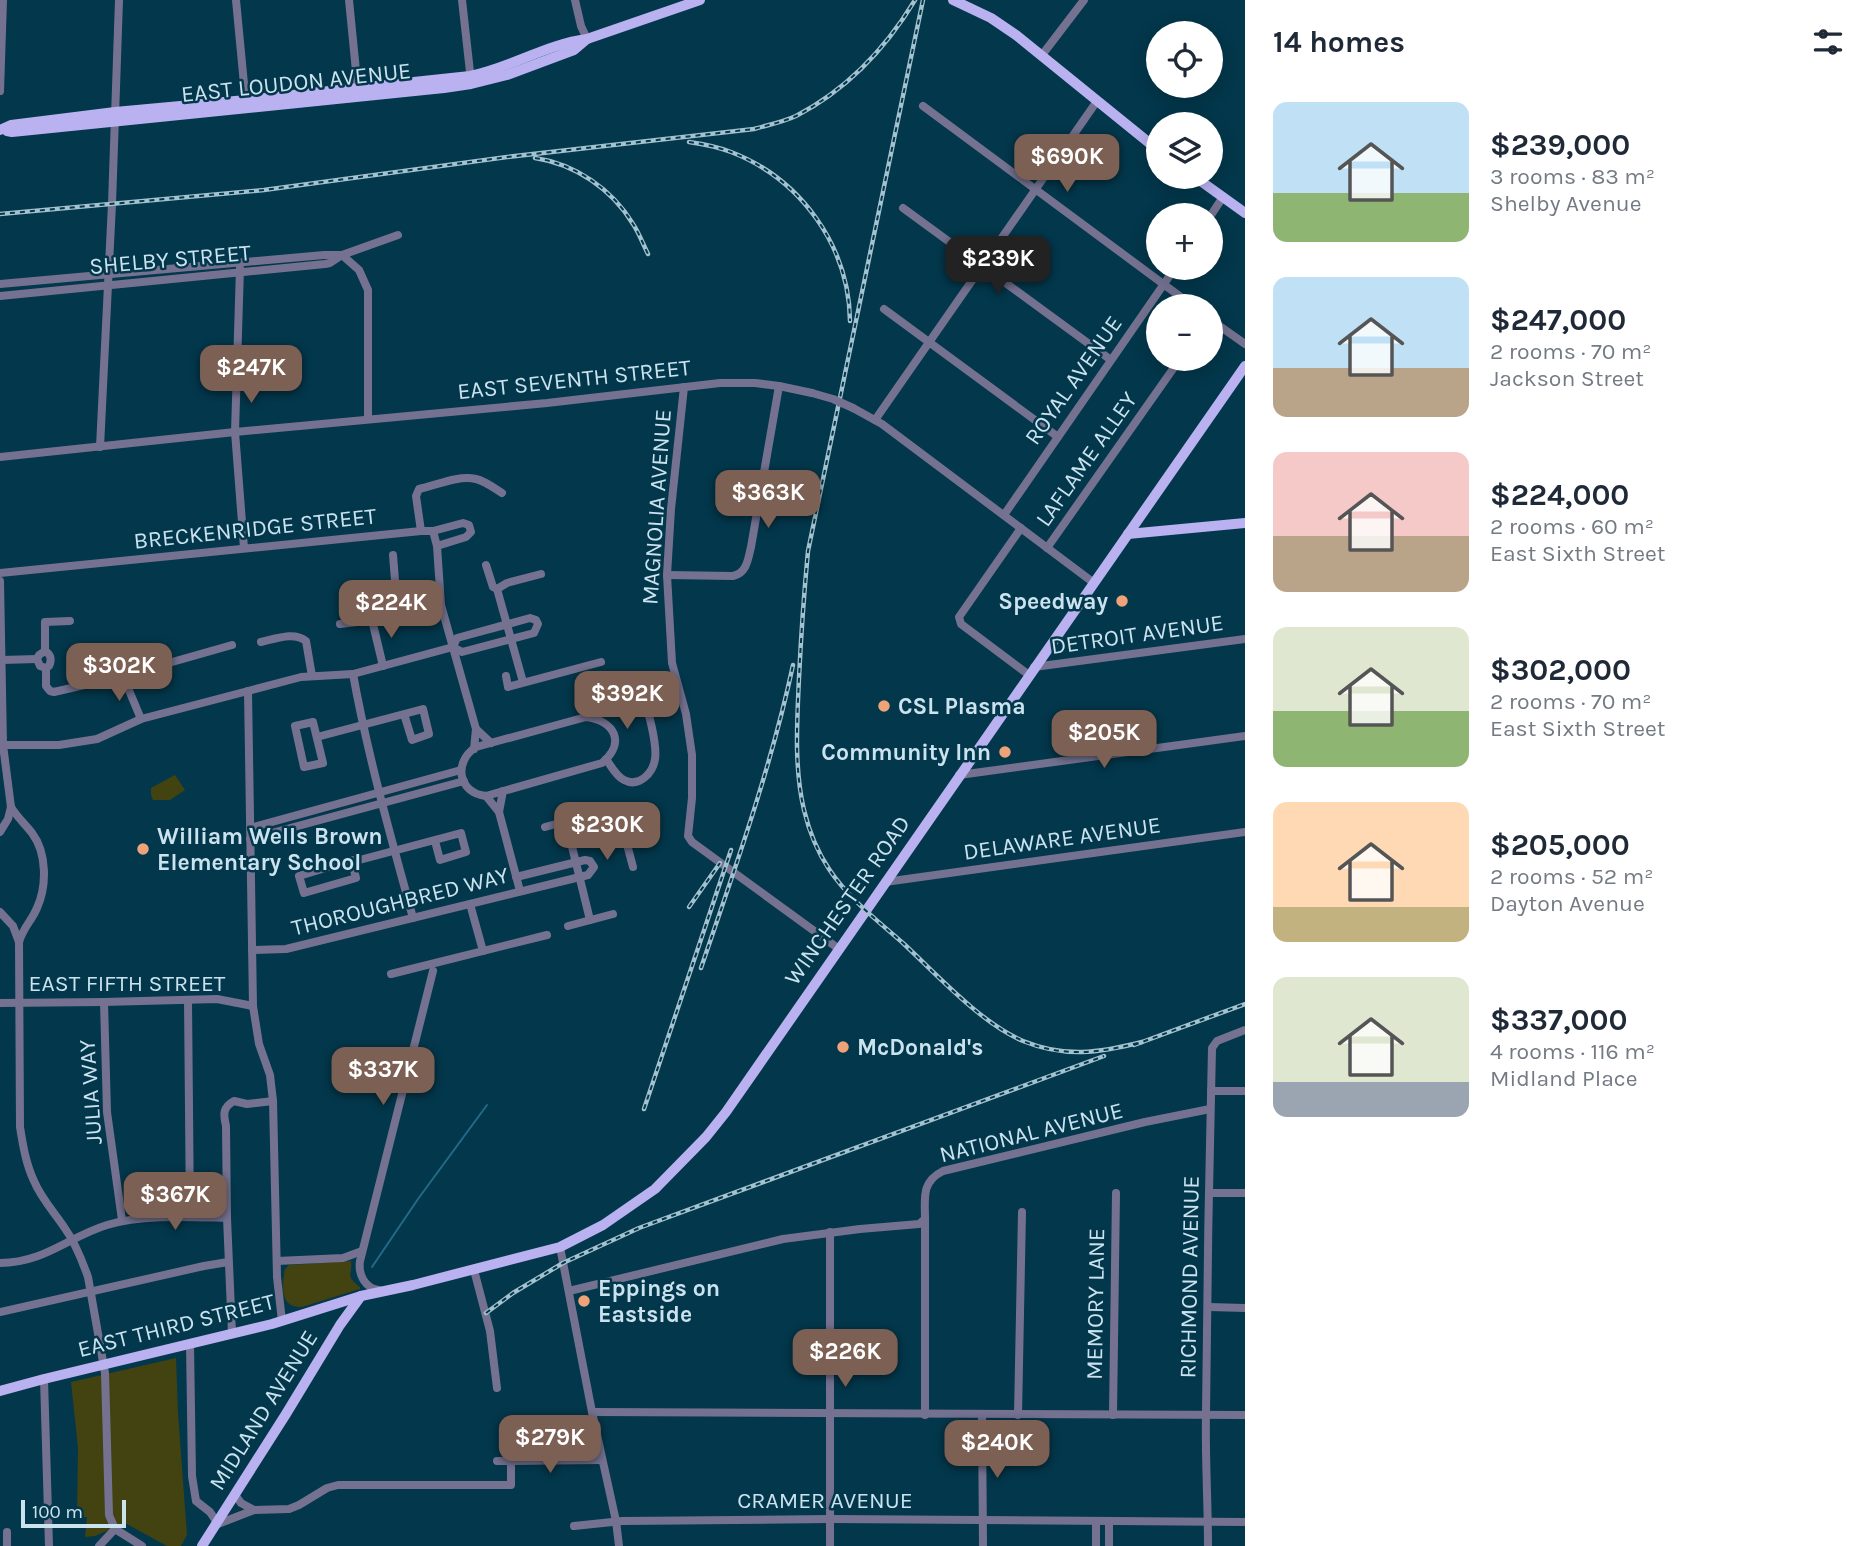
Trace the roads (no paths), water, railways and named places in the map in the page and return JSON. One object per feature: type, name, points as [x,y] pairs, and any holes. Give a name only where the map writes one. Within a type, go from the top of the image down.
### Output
[{"type":"main road","points":[[953,0],[991,18],[1042,55],[1146,140]]},
{"type":"main road","name":"EAST LOUDON AVENUE","points":[[0,130],[11,125],[470,80],[571,41],[587,39],[693,1]]},
{"type":"main road","points":[[1212,189],[1245,213]]},
{"type":"main road","name":"WINCHESTER ROAD","points":[[361,1296],[560,1247],[603,1225],[639,1201],[691,1153],[726,1112],[1245,366]]},
{"type":"main road","points":[[1128,534],[1245,523]]},
{"type":"main road","name":"EAST THIRD STREET","points":[[0,1391],[282,1321],[361,1296]]},
{"type":"main road","name":"MIDLAND AVENUE","points":[[202,1546],[340,1325],[361,1296]]},
{"type":"street","points":[[0,91],[3,0]]},
{"type":"street","points":[[100,447],[119,0]]},
{"type":"street","points":[[236,0],[246,104]]},
{"type":"street","points":[[349,0],[358,93]]},
{"type":"street","points":[[462,0],[470,80]]},
{"type":"street","points":[[575,0],[587,39]]},
{"type":"street","points":[[1042,55],[1084,0]]},
{"type":"street","points":[[875,420],[1097,101]]},
{"type":"street","points":[[923,106],[1177,294]]},
{"type":"street","points":[[1219,203],[1223,197]]},
{"type":"street","points":[[903,208],[1111,360]]},
{"type":"street","name":"SHELBY STREET","points":[[0,284],[240,272],[325,264],[398,235]]},
{"type":"street","points":[[342,255],[359,270],[368,290],[368,419]]},
{"type":"street","name":"SHELBY STREET","points":[[0,296],[240,262],[342,255]]},
{"type":"street","points":[[240,262],[235,432],[244,548]]},
{"type":"street","name":"ROYAL AVENUE","points":[[1003,514],[1166,280]]},
{"type":"street","points":[[884,309],[1058,437]]},
{"type":"street","points":[[1223,328],[1245,344]]},
{"type":"street","name":"LAFLAME ALLEY","points":[[1047,548],[1172,371]]},
{"type":"street","name":"EAST SEVENTH STREET","points":[[0,457],[684,387],[738,383],[779,386],[833,399],[875,420],[1094,583]]},
{"type":"street","points":[[667,575],[733,576],[745,568],[779,386]]},
{"type":"street","name":"MAGNOLIA AVENUE","points":[[684,387],[667,575],[672,663],[686,714],[692,755],[692,798],[688,836],[692,842],[839,949]]},
{"type":"street","points":[[421,531],[416,496],[419,489],[468,478],[480,480],[502,493]]},
{"type":"street","name":"BRECKENRIDGE STREET","points":[[0,573],[433,531],[463,523],[470,528],[466,537],[437,547]]},
{"type":"street","name":"DETROIT AVENUE","points":[[1021,528],[959,614],[961,624],[1032,671],[1245,639]]},
{"type":"street","points":[[433,531],[437,547],[441,605],[476,729],[478,747]]},
{"type":"street","points":[[340,624],[391,618],[395,615],[397,606],[393,555]]},
{"type":"street","points":[[486,565],[493,587],[497,589],[523,682]]},
{"type":"street","points":[[497,589],[507,583],[541,573]]},
{"type":"street","points":[[0,581],[2,745],[11,807],[1,830]]},
{"type":"street","points":[[2,745],[59,745],[97,739],[141,719],[301,677],[354,674],[453,647],[462,652],[511,640],[534,633],[538,624],[530,618],[457,638],[453,647]]},
{"type":"street","points":[[372,620],[383,666]]},
{"type":"street","points":[[45,651],[45,622],[70,621]]},
{"type":"street","points":[[261,642],[302,637],[306,640],[312,676]]},
{"type":"street","points":[[45,651],[51,659],[46,668],[46,686],[50,691],[123,676],[232,645]]},
{"type":"street","points":[[37,659],[45,651]]},
{"type":"street","points":[[2,660],[37,659]]},
{"type":"street","points":[[37,659],[40,666],[46,668]]},
{"type":"street","points":[[506,676],[508,687],[601,662]]},
{"type":"street","points":[[354,674],[381,803],[413,918]]},
{"type":"street","points":[[123,676],[141,719]]},
{"type":"street","points":[[594,718],[598,694],[611,685],[630,689],[640,695],[645,703],[655,744],[652,770],[646,777],[631,782],[623,780],[607,759]]},
{"type":"street","points":[[248,691],[253,1006],[259,1044],[270,1075],[273,1101],[278,1291],[282,1321]]},
{"type":"street","points":[[317,737],[404,714]]},
{"type":"street","points":[[594,718],[607,723],[615,741],[614,749],[602,763],[494,794],[475,792],[464,781],[461,765],[466,755],[478,747],[575,719],[594,718]]},
{"type":"street","points":[[313,722],[317,737],[323,763],[304,767],[295,726],[313,722]]},
{"type":"street","points":[[476,729],[491,743]]},
{"type":"street","points":[[959,775],[1245,736]]},
{"type":"street","points":[[250,828],[461,770]]},
{"type":"street","points":[[250,839],[464,781]]},
{"type":"street","points":[[494,794],[520,891]]},
{"type":"street","points":[[494,794],[499,812]]},
{"type":"street","points":[[11,807],[34,836],[44,874],[42,897],[35,913],[23,929],[19,942],[20,1127],[25,1155],[34,1181],[47,1205],[65,1228],[83,1262],[92,1292],[104,1364],[109,1515],[115,1529],[142,1546]]},
{"type":"street","points":[[545,827],[607,810],[613,825],[625,836],[633,867]]},
{"type":"street","points":[[566,822],[590,920]]},
{"type":"street","points":[[1,830],[10,823],[23,824]]},
{"type":"street","name":"DELAWARE AVENUE","points":[[885,882],[1245,832]]},
{"type":"street","points":[[352,862],[356,878],[304,893],[299,876],[352,860],[435,841]]},
{"type":"street","points":[[576,862],[588,860],[593,863],[591,873],[580,876]]},
{"type":"street","name":"THOROUGHBRED WAY","points":[[516,877],[576,862]]},
{"type":"street","name":"THOROUGHBRED WAY","points":[[252,950],[286,949],[580,876]]},
{"type":"street","points":[[470,904],[483,951]]},
{"type":"street","points":[[0,912],[13,926],[19,942]]},
{"type":"street","points":[[568,926],[613,914]]},
{"type":"street","points":[[7,920],[22,925],[30,920]]},
{"type":"street","points":[[391,974],[547,935]]},
{"type":"street","points":[[386,1291],[369,1287],[359,1267],[433,971]]},
{"type":"street","name":"EAST FIFTH STREET","points":[[0,1003],[217,999],[253,1006]]},
{"type":"street","points":[[188,1000],[190,1217]]},
{"type":"street","name":"JULIA WAY","points":[[104,1002],[107,1112],[122,1220]]},
{"type":"street","name":"RICHMOND AVENUE","points":[[1208,1546],[1206,1414],[1212,1048],[1217,1041],[1245,1030]]},
{"type":"street","points":[[1211,1091],[1245,1091]]},
{"type":"street","points":[[232,1334],[224,1113],[226,1107],[234,1101],[247,1104],[273,1101]]},
{"type":"street","name":"NATIONAL AVENUE","points":[[925,1415],[925,1219],[927,1186],[935,1175],[1144,1122],[1210,1109]]},
{"type":"street","name":"MEMORY LANE","points":[[1113,1415],[1116,1193]]},
{"type":"street","points":[[1209,1193],[1245,1193]]},
{"type":"street","points":[[1018,1415],[1022,1212]]},
{"type":"street","points":[[0,1263],[29,1260],[47,1254],[90,1231],[122,1220],[227,1218]]},
{"type":"street","points":[[569,1291],[760,1244],[830,1232],[916,1224],[925,1219]]},
{"type":"street","points":[[830,1232],[831,1546]]},
{"type":"street","points":[[560,1247],[619,1546]]},
{"type":"street","points":[[277,1261],[343,1258],[362,1251]]},
{"type":"street","points":[[0,1312],[228,1262]]},
{"type":"street","points":[[474,1270],[490,1331],[497,1388]]},
{"type":"street","points":[[1209,1307],[1245,1308]]},
{"type":"street","points":[[190,1343],[192,1476],[198,1503],[210,1512],[218,1524],[254,1510],[289,1509],[299,1506],[327,1488],[338,1485],[511,1485],[511,1461]]},
{"type":"street","points":[[44,1379],[49,1546]]},
{"type":"street","points":[[592,1412],[1245,1415]]},
{"type":"street","points":[[982,1415],[983,1546]]},
{"type":"street","points":[[497,1461],[603,1460]]},
{"type":"street","points":[[235,1495],[254,1510]]},
{"type":"street","name":"CRAMER AVENUE","points":[[574,1527],[616,1521],[831,1519],[1245,1521]]},
{"type":"street","points":[[1096,1521],[1096,1546]]},
{"type":"street","points":[[1109,1521],[1109,1546]]},
{"type":"street","points":[[99,1546],[115,1529]]},
{"type":"street","points":[[7,1532],[7,1546]]},
{"type":"waterway","points":[[372,1267],[487,1105]]},
{"type":"railway","points":[[0,214],[264,190],[507,157],[754,129],[796,116],[832,94],[878,51],[915,0]]},
{"type":"railway","points":[[923,0],[808,551],[797,728],[797,761],[804,810],[821,855],[845,890],[991,1023],[1023,1041],[1068,1052],[1097,1051],[1142,1042]]},
{"type":"railway","points":[[689,142],[726,150],[756,164],[779,179],[799,198],[816,219],[841,267],[850,321]]},
{"type":"railway","points":[[535,158],[578,172],[603,189],[624,211],[648,254]]},
{"type":"railway","points":[[701,968],[763,780],[793,665]]},
{"type":"railway","points":[[644,1109],[731,850]]},
{"type":"railway","points":[[689,907],[720,863]]},
{"type":"railway","points":[[1134,1045],[1245,1004]]},
{"type":"railway","points":[[486,1313],[563,1263],[639,1228],[1104,1056]]},
{"type":"place","name":"Speedway","points":[[1122,601]]},
{"type":"place","name":"CSL Plasma","points":[[884,706]]},
{"type":"place","name":"Community Inn","points":[[1005,752]]},
{"type":"place","name":"William Wells Brown Elementary School","points":[[143,849]]},
{"type":"place","name":"McDonald's","points":[[843,1047]]},
{"type":"place","name":"Eppings on Eastside","points":[[584,1301]]}]
